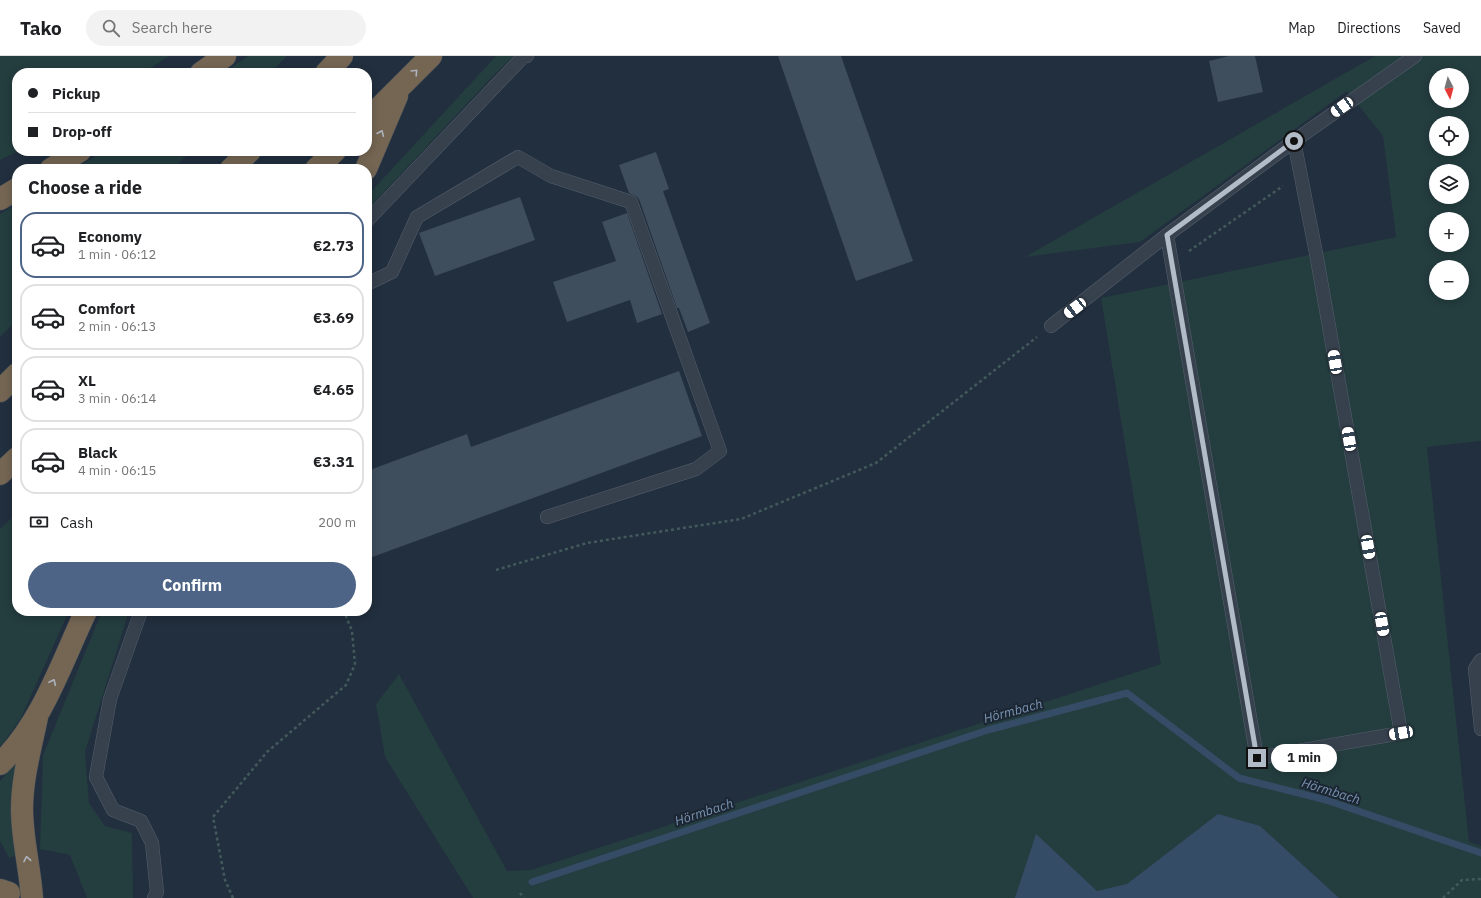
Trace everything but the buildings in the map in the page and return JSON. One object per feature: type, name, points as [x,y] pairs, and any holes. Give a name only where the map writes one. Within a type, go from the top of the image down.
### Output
[{"type":"highway","points":[[208,68],[225,56]]},
{"type":"highway","points":[[331,68],[342,56]]},
{"type":"highway","points":[[372,115],[430,56]]},
{"type":"highway","points":[[372,155],[400,87]]},
{"type":"highway","points":[[58,164],[72,156]]},
{"type":"highway","points":[[236,164],[245,156]]},
{"type":"highway","points":[[321,164],[330,156]]},
{"type":"highway","points":[[0,199],[12,192]]},
{"type":"highway","points":[[0,391],[12,379]]},
{"type":"highway","points":[[0,474],[12,463]]},
{"type":"highway","points":[[0,764],[15,749],[37,717],[84,616]]},
{"type":"highway","points":[[32,898],[31,879],[24,842],[22,807],[37,717]]},
{"type":"lane","points":[[372,216],[523,57],[527,56]]},
{"type":"lane","points":[[1052,326],[1167,235],[1294,141],[1415,56]]},
{"type":"lane","points":[[1167,235],[1257,758],[1401,733],[1316,253],[1294,141]]},
{"type":"lane","points":[[372,282],[392,272],[417,217],[518,157],[551,176],[631,202],[720,451],[696,469],[547,517]]},
{"type":"lane","points":[[139,616],[110,699],[96,777],[113,810],[141,821],[152,843],[157,892],[154,898]]},
{"type":"lane","points":[[1481,660],[1475,669],[1481,729]]},
{"type":"path","points":[[1172,263],[1300,174]]},
{"type":"path","points":[[496,570],[587,543],[741,519],[876,463],[1052,326]]},
{"type":"path","points":[[233,898],[226,880],[213,817],[267,752],[346,685],[355,664],[352,631],[346,616]]},
{"type":"path","points":[[1444,898],[1462,880],[1481,879]]},
{"type":"path","points":[[520,893],[524,898]]},
{"type":"green space","points":[[0,56],[169,56],[151,68],[12,68],[12,154],[0,160]]},
{"type":"green space","points":[[248,56],[287,56],[275,68],[230,68]]},
{"type":"green space","points":[[496,56],[514,56],[496,73],[372,205],[372,191]]},
{"type":"green space","points":[[1375,56],[1481,56],[1481,441],[1427,447],[1469,842],[1481,846],[1481,898],[473,898],[385,757],[376,704],[399,674],[507,871],[531,870],[1161,664],[1101,298],[1396,237],[1383,136],[1347,91],[1140,242],[1025,257]]},
{"type":"green space","points":[[96,156],[186,156],[178,164],[83,164]]},
{"type":"green space","points":[[12,207],[12,325],[0,337],[0,214]]},
{"type":"green space","points":[[12,518],[12,616],[67,616],[21,718],[0,746],[0,529]]},
{"type":"green space","points":[[100,616],[127,616],[85,752],[89,803],[105,826],[132,833],[133,898],[87,898],[70,855],[40,849],[43,755]]},
{"type":"green space","points":[[22,756],[13,817],[15,856],[9,858],[0,841],[0,781]]},
{"type":"water","points":[[1218,814],[1260,826],[1339,898],[1015,898],[1036,834],[1097,891],[1127,884]]},
{"type":"waterway","name":"Hörmbach","points":[[532,882],[988,730],[1127,693],[1239,778],[1326,800],[1481,853]]},
{"type":"route","points":[[1257,758],[1167,235],[1294,141]]}]
